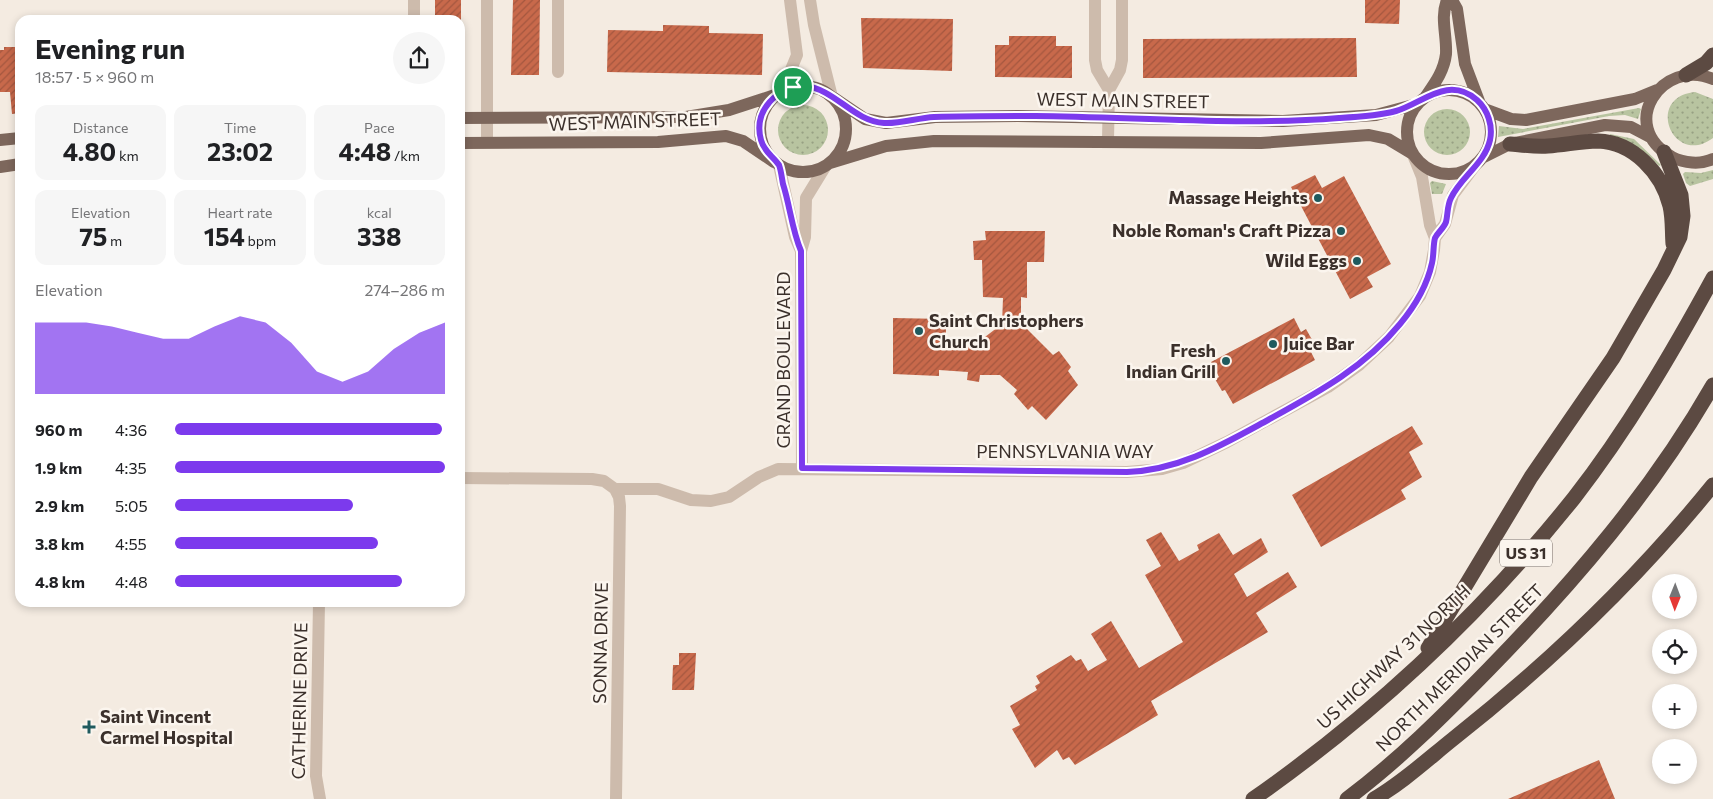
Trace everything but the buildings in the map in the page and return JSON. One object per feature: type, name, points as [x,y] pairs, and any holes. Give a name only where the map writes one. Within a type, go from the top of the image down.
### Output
[{"type":"highway","points":[[1686,75],[1706,63],[1713,55]]},
{"type":"highway","points":[[1510,144],[1546,146],[1600,141],[1616,144],[1634,154],[1652,168],[1664,188],[1671,212],[1673,250]]},
{"type":"highway","points":[[1417,667],[1531,477],[1613,358],[1664,270],[1682,229],[1683,204],[1677,179],[1664,152]]},
{"type":"highway","name":"US HIGHWAY 31 NORTH","points":[[1253,799],[1322,749],[1417,667],[1486,598],[1574,497],[1644,395],[1713,278]]},
{"type":"highway","name":"NORTH MERIDIAN STREET","points":[[1348,799],[1437,722],[1555,600],[1597,553],[1672,451],[1713,385]]},
{"type":"highway","points":[[1374,799],[1495,706],[1572,638],[1653,554],[1713,485]]},
{"type":"main road","points":[[1413,154],[1406,131],[1410,113],[1439,76],[1445,60],[1442,11],[1447,0]]},
{"type":"main road","points":[[1452,0],[1457,9],[1465,64],[1490,123],[1491,138],[1479,161]]},
{"type":"main road","points":[[1421,100],[1440,90],[1457,90],[1467,94],[1482,106],[1511,119],[1526,120],[1635,99],[1686,75],[1713,79]]},
{"type":"main road","points":[[828,165],[843,147],[846,134],[844,114],[833,97],[811,86],[799,86],[780,92],[766,107],[760,123],[761,140],[776,163],[799,172],[810,172],[874,149],[913,142],[1108,140],[1268,142],[1369,135],[1388,140],[1413,154],[1426,167],[1443,174],[1461,172],[1510,144],[1613,125],[1631,127],[1650,137]]},
{"type":"main road","points":[[1659,89],[1646,114],[1650,137],[1654,144],[1664,152],[1687,162],[1705,162],[1713,158]]},
{"type":"main road","name":"WEST MAIN STREET","points":[[465,118],[686,117],[733,109],[780,92]]},
{"type":"main road","name":"WEST MAIN STREET","points":[[833,97],[865,119],[886,123],[949,117],[1108,117],[1233,122],[1300,120],[1376,115],[1421,100]]},
{"type":"main road","name":"WEST MAIN STREET","points":[[465,142],[658,142],[726,136],[744,141],[776,163]]},
{"type":"main road","points":[[0,140],[15,138]]},
{"type":"main road","points":[[0,167],[15,165]]},
{"type":"street","points":[[414,0],[414,15]]},
{"type":"street","points":[[487,0],[487,142]]},
{"type":"street","points":[[558,0],[558,72]]},
{"type":"street","points":[[780,92],[798,55],[790,0]]},
{"type":"street","points":[[810,0],[814,25],[833,97]]},
{"type":"street","points":[[1095,0],[1095,60],[1097,70],[1108,90],[1108,140]]},
{"type":"street","points":[[1108,90],[1120,70],[1122,60],[1122,0]]},
{"type":"street","name":"PENNSYLVANIA WAY","points":[[1413,154],[1422,178],[1430,225],[1435,238]]},
{"type":"street","name":"PENNSYLVANIA WAY","points":[[615,489],[658,489],[691,500],[711,501],[728,497],[759,477],[778,469],[1127,472],[1162,469],[1183,463],[1227,442],[1328,387],[1375,351],[1402,322],[1420,296],[1431,267],[1435,238],[1445,224],[1453,195],[1479,161]]},
{"type":"street","name":"GRAND BOULEVARD","points":[[776,163],[795,237],[801,251]]},
{"type":"street","name":"GRAND BOULEVARD","points":[[802,468],[801,251],[805,237],[806,198],[828,165]]},
{"type":"street","points":[[465,478],[592,479],[604,482],[615,489]]},
{"type":"street","name":"SONNA DRIVE","points":[[615,489],[619,497],[620,506],[616,799]]},
{"type":"street","name":"CATHERINE DRIVE","points":[[319,607],[316,776],[320,799]]},
{"type":"green space","points":[[1695,92],[1713,99],[1713,138],[1699,145],[1686,144],[1676,138],[1670,128],[1668,117],[1671,106],[1679,97]]},
{"type":"green space","points":[[808,105],[821,112],[827,120],[827,140],[821,148],[813,154],[798,155],[785,148],[779,140],[778,125],[785,112],[793,106]]},
{"type":"green space","points":[[1447,109],[1460,113],[1466,119],[1470,132],[1466,145],[1460,151],[1447,155],[1434,151],[1428,145],[1424,132],[1428,119],[1434,113]]},
{"type":"green space","points":[[1641,109],[1638,119],[1625,115],[1609,116],[1498,137],[1499,126],[1523,129]]},
{"type":"green space","points":[[1610,134],[1634,139],[1661,165],[1659,166],[1649,156],[1610,137]]},
{"type":"green space","points":[[1713,170],[1713,179],[1690,186],[1686,183],[1683,174],[1685,172],[1701,173]]},
{"type":"green space","points":[[1432,181],[1446,184],[1442,194],[1432,194],[1430,183]]},
{"type":"place","name":"Massage Heights","points":[[1318,198]]},
{"type":"place","name":"Noble Roman's Craft Pizza","points":[[1341,231]]},
{"type":"place","name":"Wild Eggs","points":[[1357,261]]},
{"type":"place","name":"Saint Christophers Church","points":[[919,331]]},
{"type":"place","name":"Juice Bar","points":[[1273,344]]},
{"type":"place","name":"Fresh Indian Grill","points":[[1226,361]]},
{"type":"place","name":"Saint Vincent Carmel Hospital","points":[[89,727]]},
{"type":"route","points":[[811,86],[822,90],[865,119],[886,123],[927,118],[973,116],[1075,116],[1258,122],[1334,119],[1396,111],[1417,104],[1425,96],[1435,92],[1457,90],[1476,100],[1484,109],[1490,123],[1491,138],[1486,152],[1457,188],[1450,200],[1445,224],[1435,238],[1431,267],[1420,296],[1389,337],[1350,373],[1328,387],[1202,455],[1162,469],[1127,472],[802,468],[801,251],[795,237],[789,203],[778,165],[764,148],[760,132],[762,115],[770,100],[782,91],[793,87],[811,86]]}]
